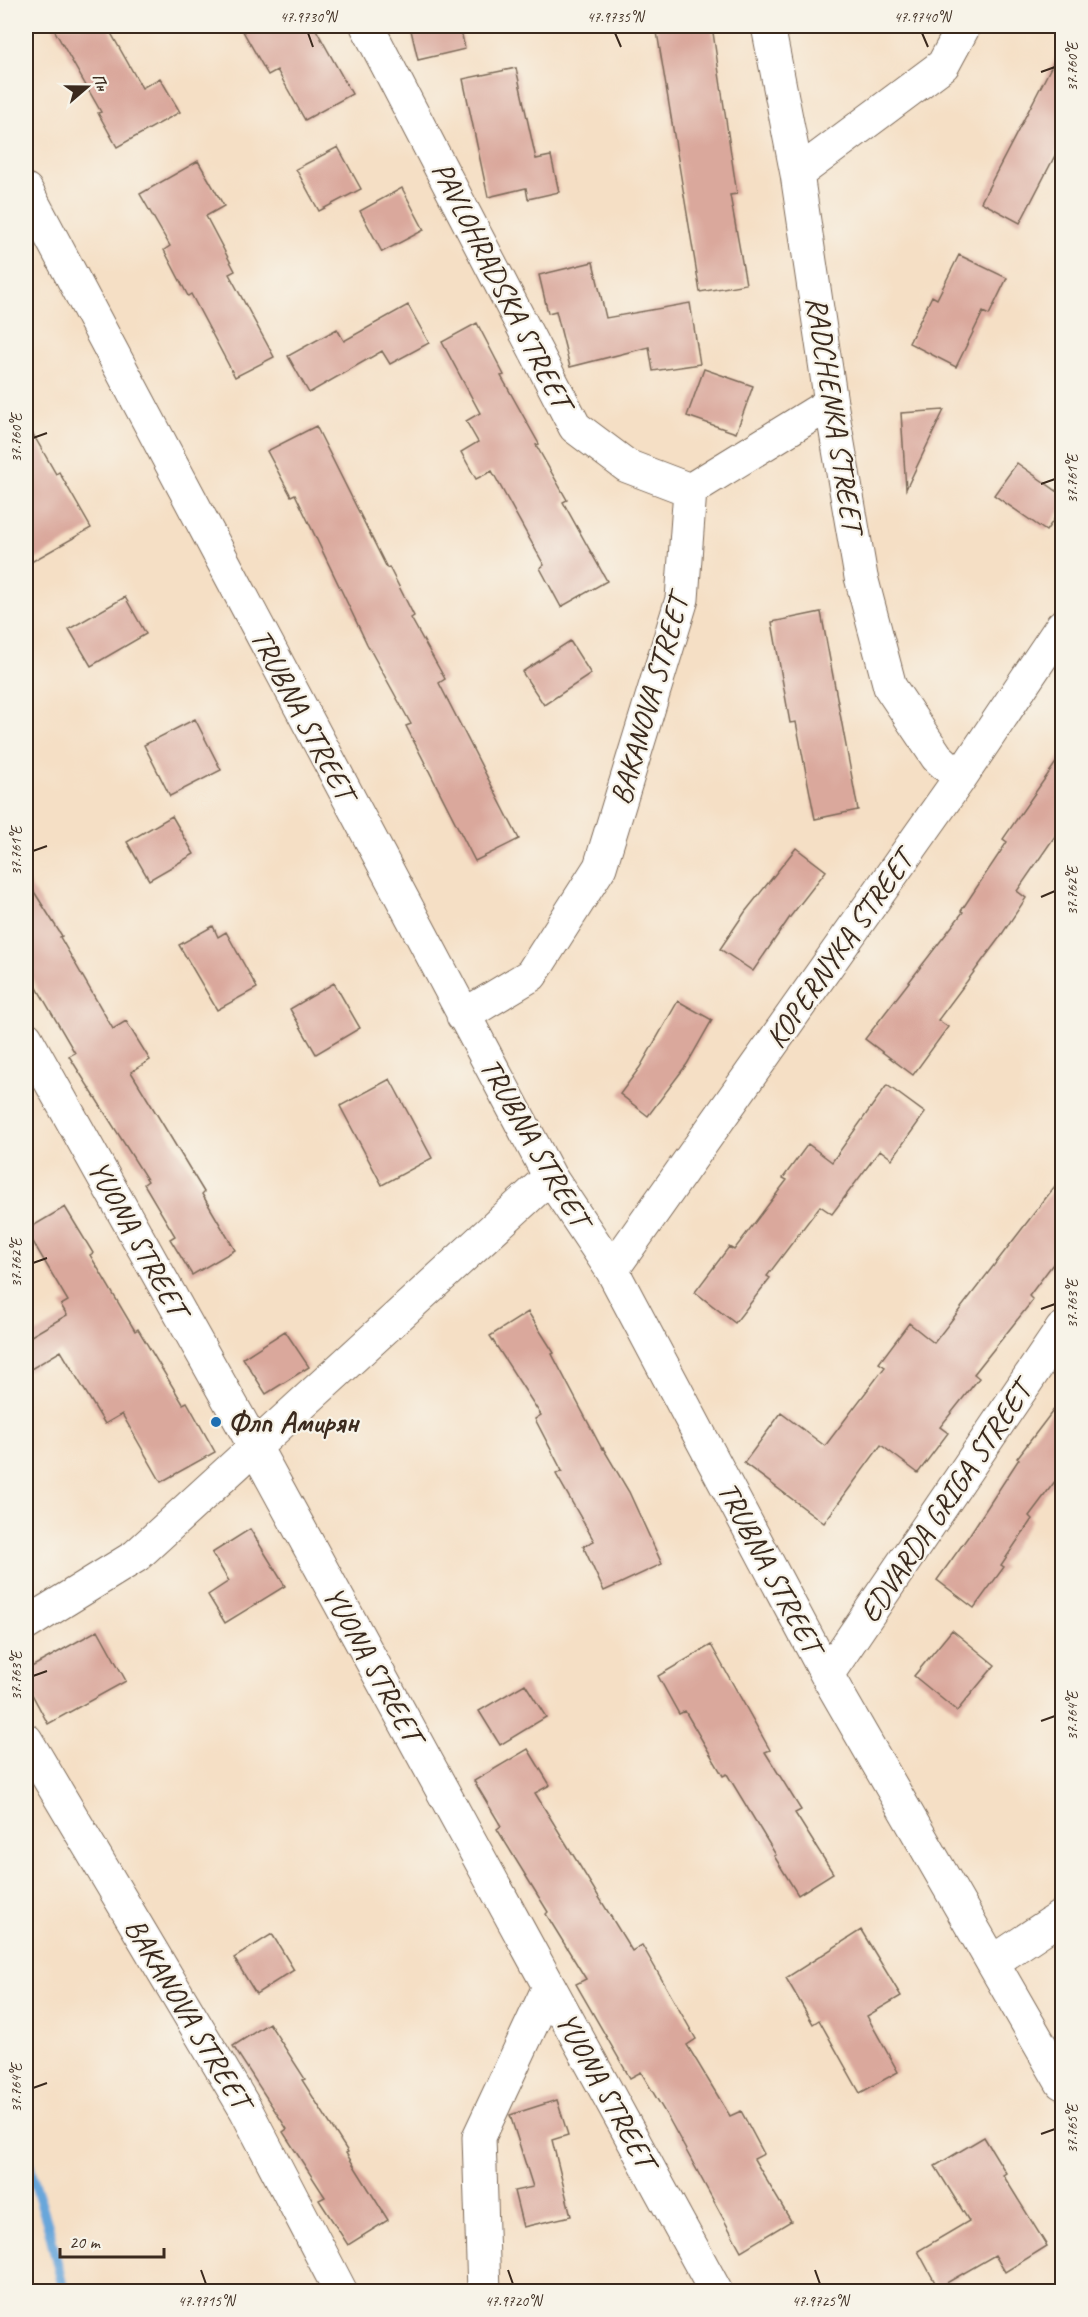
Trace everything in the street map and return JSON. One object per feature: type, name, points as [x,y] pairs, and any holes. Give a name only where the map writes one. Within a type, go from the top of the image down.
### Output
[{"type":"street","name":"PAVLOHRADSKA STREET","points":[[367,26],[575,427],[627,466],[690,490]]},
{"type":"street","name":"RADCHENKA STREET","points":[[768,26],[798,174],[831,403],[861,577],[890,687],[937,757],[960,778]]},
{"type":"street","points":[[798,174],[943,65],[964,26]]},
{"type":"street","name":"TRUBNA STREET","points":[[26,190],[550,1177],[612,1270],[827,1675],[1062,2083]]},
{"type":"street","points":[[690,490],[831,403]]},
{"type":"street","name":"BAKANOVA STREET","points":[[464,1016],[531,975],[600,867],[682,599],[690,490]]},
{"type":"street","name":"KOPERNYKA STREET","points":[[612,1270],[960,778],[1062,626]]},
{"type":"street","name":"YUONA STREET","points":[[26,1038],[255,1446],[716,2292]]},
{"type":"street","points":[[26,1624],[136,1556],[550,1177]]},
{"type":"street","name":"EDVARDA GRIGA STREET","points":[[827,1675],[1062,1329]]},
{"type":"street","name":"BAKANOVA STREET","points":[[26,1740],[246,2110],[341,2292]]},
{"type":"street","points":[[993,1962],[1062,1916]]},
{"type":"street","points":[[483,2292],[480,2137],[549,1987]]},
{"type":"building","points":[[52,26],[107,26],[142,88],[160,78],[180,112],[117,147],[98,113],[101,112]]},
{"type":"building","points":[[240,26],[314,26],[352,94],[305,120],[277,70],[268,75]]},
{"type":"building","points":[[410,26],[460,26],[465,49],[418,60]]},
{"type":"building","points":[[656,26],[712,26],[737,194],[730,195],[746,284],[700,292]]},
{"type":"building","points":[[1062,46],[1062,142],[1020,223],[981,202]]},
{"type":"building","points":[[516,68],[536,159],[551,156],[559,192],[528,199],[526,188],[488,197],[463,79]]},
{"type":"building","points":[[338,147],[361,189],[319,211],[296,169]]},
{"type":"building","points":[[198,161],[224,206],[206,216],[235,271],[229,274],[274,357],[235,377],[191,294],[188,296],[164,250],[170,246],[140,194]]},
{"type":"building","points":[[402,188],[424,230],[382,252],[360,211]]},
{"type":"building","points":[[959,255],[1007,278],[989,315],[983,312],[956,367],[909,343],[932,296],[937,299]]},
{"type":"building","points":[[593,262],[606,318],[690,303],[700,364],[653,371],[649,347],[570,367],[556,311],[548,313],[539,275]]},
{"type":"building","points":[[408,305],[429,343],[390,364],[382,351],[309,393],[288,356],[337,329],[344,341]]},
{"type":"building","points":[[477,323],[504,375],[501,376],[539,444],[536,445],[567,500],[563,502],[607,581],[561,607],[540,568],[544,565],[492,471],[476,479],[461,452],[478,442],[466,421],[480,413],[442,342]]},
{"type":"building","points":[[704,369],[753,386],[736,433],[687,416]]},
{"type":"building","points":[[944,410],[906,489],[901,413]]},
{"type":"building","points":[[26,422],[56,474],[59,472],[91,528],[26,565]]},
{"type":"building","points":[[316,426],[387,568],[389,567],[414,616],[411,618],[445,679],[439,683],[519,839],[475,861],[406,726],[411,724],[367,644],[295,494],[291,496],[267,451]]},
{"type":"building","points":[[1017,463],[1062,495],[1062,508],[1046,531],[994,495]]},
{"type":"building","points":[[125,597],[146,634],[91,666],[69,629]]},
{"type":"building","points":[[821,612],[858,810],[815,819],[796,722],[790,723],[772,622]]},
{"type":"building","points":[[570,641],[591,674],[544,705],[522,672]]},
{"type":"building","points":[[195,719],[221,770],[170,796],[144,745]]},
{"type":"building","points":[[1062,754],[1062,826],[1017,891],[1026,898],[938,1020],[948,1027],[913,1075],[865,1039],[963,912],[961,911],[1007,842],[1003,839]]},
{"type":"building","points":[[172,816],[194,854],[149,880],[127,842]]},
{"type":"building","points":[[796,848],[826,871],[790,917],[753,971],[720,949],[745,912]]},
{"type":"building","points":[[26,879],[62,936],[60,937],[113,1029],[126,1021],[150,1060],[131,1072],[204,1192],[202,1194],[235,1250],[192,1275],[170,1239],[175,1236],[144,1184],[148,1181],[69,1056],[75,1053],[26,969]]},
{"type":"building","points":[[213,926],[218,937],[226,932],[257,988],[217,1010],[179,945]]},
{"type":"building","points":[[334,983],[360,1028],[316,1054],[290,1009]]},
{"type":"building","points":[[678,1001],[712,1020],[687,1064],[648,1116],[620,1094],[640,1067]]},
{"type":"building","points":[[390,1079],[432,1158],[382,1185],[340,1106]]},
{"type":"building","points":[[887,1085],[925,1113],[892,1159],[880,1150],[832,1214],[820,1206],[767,1276],[770,1278],[735,1323],[695,1292],[729,1247],[734,1250],[787,1180],[783,1178],[808,1144],[832,1162]]},
{"type":"building","points":[[1062,1177],[1062,1252],[1029,1296],[1033,1300],[974,1374],[979,1378],[940,1427],[948,1433],[918,1473],[881,1445],[824,1523],[744,1463],[781,1413],[825,1446],[885,1367],[879,1363],[909,1323],[934,1343]]},
{"type":"building","points":[[65,1207],[93,1253],[90,1255],[135,1331],[138,1329],[183,1404],[187,1402],[215,1452],[161,1482],[122,1414],[105,1424],[61,1351],[26,1372],[26,1339],[67,1315],[61,1305],[68,1301],[26,1230]]},
{"type":"building","points":[[528,1312],[554,1353],[552,1354],[602,1449],[629,1492],[662,1564],[604,1591],[583,1546],[594,1541],[556,1474],[562,1471],[535,1419],[541,1415],[490,1336]]},
{"type":"building","points":[[285,1331],[309,1367],[266,1394],[243,1358]]},
{"type":"building","points":[[1062,1399],[1062,1472],[1029,1516],[1032,1519],[1001,1565],[1004,1567],[974,1608],[937,1580],[970,1534],[1019,1459],[1017,1458]]},
{"type":"building","points":[[250,1529],[285,1586],[225,1623],[208,1595],[229,1581],[212,1553]]},
{"type":"building","points":[[98,1630],[126,1681],[48,1724],[26,1683],[26,1670]]},
{"type":"building","points":[[952,1630],[995,1665],[957,1711],[914,1676]]},
{"type":"building","points":[[711,1645],[770,1750],[765,1752],[801,1810],[795,1813],[833,1873],[798,1895],[727,1774],[723,1776],[685,1711],[679,1714],[658,1676]]},
{"type":"building","points":[[525,1684],[546,1717],[500,1745],[479,1711]]},
{"type":"building","points":[[528,1749],[550,1785],[535,1793],[632,1951],[642,1945],[696,2039],[687,2045],[730,2116],[741,2111],[764,2154],[754,2159],[791,2221],[741,2251],[641,2072],[630,2078],[576,1984],[586,1979],[497,1829],[501,1826],[474,1781]]},
{"type":"building","points":[[861,1930],[901,1996],[867,2016],[898,2072],[860,2093],[819,2020],[813,2024],[786,1978]]},
{"type":"building","points":[[272,1934],[294,1970],[256,1994],[234,1958]]},
{"type":"building","points":[[269,2023],[305,2079],[302,2080],[388,2220],[348,2245],[319,2200],[325,2197],[283,2132],[287,2129],[233,2046]]},
{"type":"building","points":[[557,2100],[568,2135],[552,2140],[571,2216],[523,2227],[514,2191],[533,2187],[510,2115]]},
{"type":"building","points":[[984,2137],[1006,2173],[1003,2175],[1047,2246],[1005,2272],[995,2255],[938,2288],[918,2251],[969,2221],[935,2166]]},
{"type":"waterway","points":[[26,2155],[49,2229],[64,2292]]},
{"type":"place","name":"Флп Амирян","points":[[216,1422]]}]
